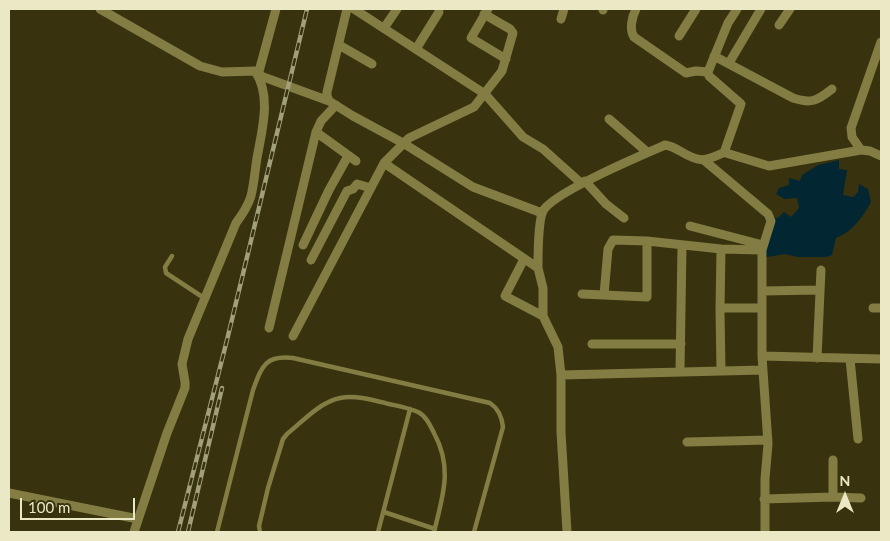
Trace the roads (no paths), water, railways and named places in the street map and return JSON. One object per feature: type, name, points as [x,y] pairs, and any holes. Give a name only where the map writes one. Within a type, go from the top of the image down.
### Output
[{"type":"street","points":[[100,9],[200,66],[222,72],[255,71],[262,86],[264,121],[251,196],[246,209],[236,223],[188,339],[183,356],[185,388],[167,433],[134,532]]},
{"type":"street","points":[[258,75],[276,9]]},
{"type":"street","points":[[332,103],[327,96],[327,92],[347,9]]},
{"type":"street","points":[[354,9],[485,94],[523,138],[543,149],[624,218]]},
{"type":"street","points":[[384,28],[397,9]]},
{"type":"street","points":[[561,20],[564,9]]},
{"type":"street","points":[[636,9],[632,22],[634,37],[686,73],[696,71],[708,72]]},
{"type":"street","points":[[679,36],[696,9]]},
{"type":"street","points":[[725,152],[741,104],[709,76],[708,72],[728,23],[737,9]]},
{"type":"street","points":[[729,63],[761,9]]},
{"type":"street","points":[[779,25],[790,9]]},
{"type":"street","points":[[416,49],[439,12]]},
{"type":"street","points":[[293,336],[384,163],[409,138],[470,110],[485,94],[502,70],[506,60],[512,31],[486,12],[471,38],[506,60]]},
{"type":"street","points":[[861,150],[852,137],[851,128],[881,42]]},
{"type":"street","points":[[338,45],[372,64]]},
{"type":"street","points":[[714,56],[792,98],[804,102],[821,98],[832,90]]},
{"type":"street","points":[[258,75],[332,103],[403,143],[473,187],[542,213]]},
{"type":"street","points":[[269,328],[316,132],[332,103]]},
{"type":"street","points":[[609,119],[647,152]]},
{"type":"street","points":[[303,245],[329,190],[352,158],[316,132]]},
{"type":"street","points":[[567,532],[561,432],[561,375],[558,347],[543,316],[543,288],[538,268],[542,213],[549,204],[583,182],[647,152],[668,146],[694,159],[705,161],[770,217],[770,227],[762,248],[761,308],[762,356],[768,440],[764,499],[765,532]]},
{"type":"street","points":[[705,161],[725,152],[769,166],[861,150],[870,151],[881,156]]},
{"type":"street","points":[[384,163],[538,268]]},
{"type":"street","points":[[311,260],[347,191],[353,189],[357,184],[371,188]]},
{"type":"street","points":[[690,226],[762,248]]},
{"type":"street","points":[[604,295],[608,249],[611,242],[615,240],[721,249],[762,248]]},
{"type":"street","points":[[582,294],[647,297],[648,242]]},
{"type":"street","points":[[680,371],[682,246]]},
{"type":"street","points":[[721,249],[721,371]]},
{"type":"street","points":[[524,259],[505,296],[543,316]]},
{"type":"street","points":[[817,358],[821,270]]},
{"type":"street","points":[[762,291],[820,290]]},
{"type":"street","points":[[720,308],[761,308]]},
{"type":"street","points":[[592,344],[681,344]]},
{"type":"street","points":[[762,356],[881,360]]},
{"type":"street","points":[[850,359],[858,439]]},
{"type":"street","points":[[561,375],[763,370]]},
{"type":"street","points":[[687,442],[768,440]]},
{"type":"street","points":[[833,460],[833,497]]},
{"type":"street","points":[[9,493],[138,519]]},
{"type":"street","points":[[764,499],[861,498]]},
{"type":"lane","points":[[172,256],[165,267],[166,273],[204,298]]},
{"type":"lane","points":[[217,532],[253,390],[263,367],[268,362],[280,357],[293,358],[394,380],[490,403],[494,406],[500,414],[503,427],[474,532]]},
{"type":"lane","points":[[260,532],[259,526],[281,443],[287,434],[320,407],[339,398],[361,398],[418,412],[428,422],[441,446],[446,474],[444,493],[435,531],[384,512]]},
{"type":"lane","points":[[378,532],[410,410]]},
{"type":"water","points":[[839,160],[839,169],[847,170],[843,195],[853,197],[858,192],[859,184],[868,189],[871,202],[856,223],[847,232],[836,238],[832,255],[826,257],[797,257],[785,254],[767,257],[760,255],[768,224],[762,214],[778,218],[784,212],[791,217],[799,208],[797,198],[784,199],[776,194],[779,188],[789,185],[789,178],[800,181],[802,175],[818,165]]},
{"type":"railway","points":[[178,532],[227,340],[307,9]]},
{"type":"railway","points":[[188,532],[222,388]]}]
